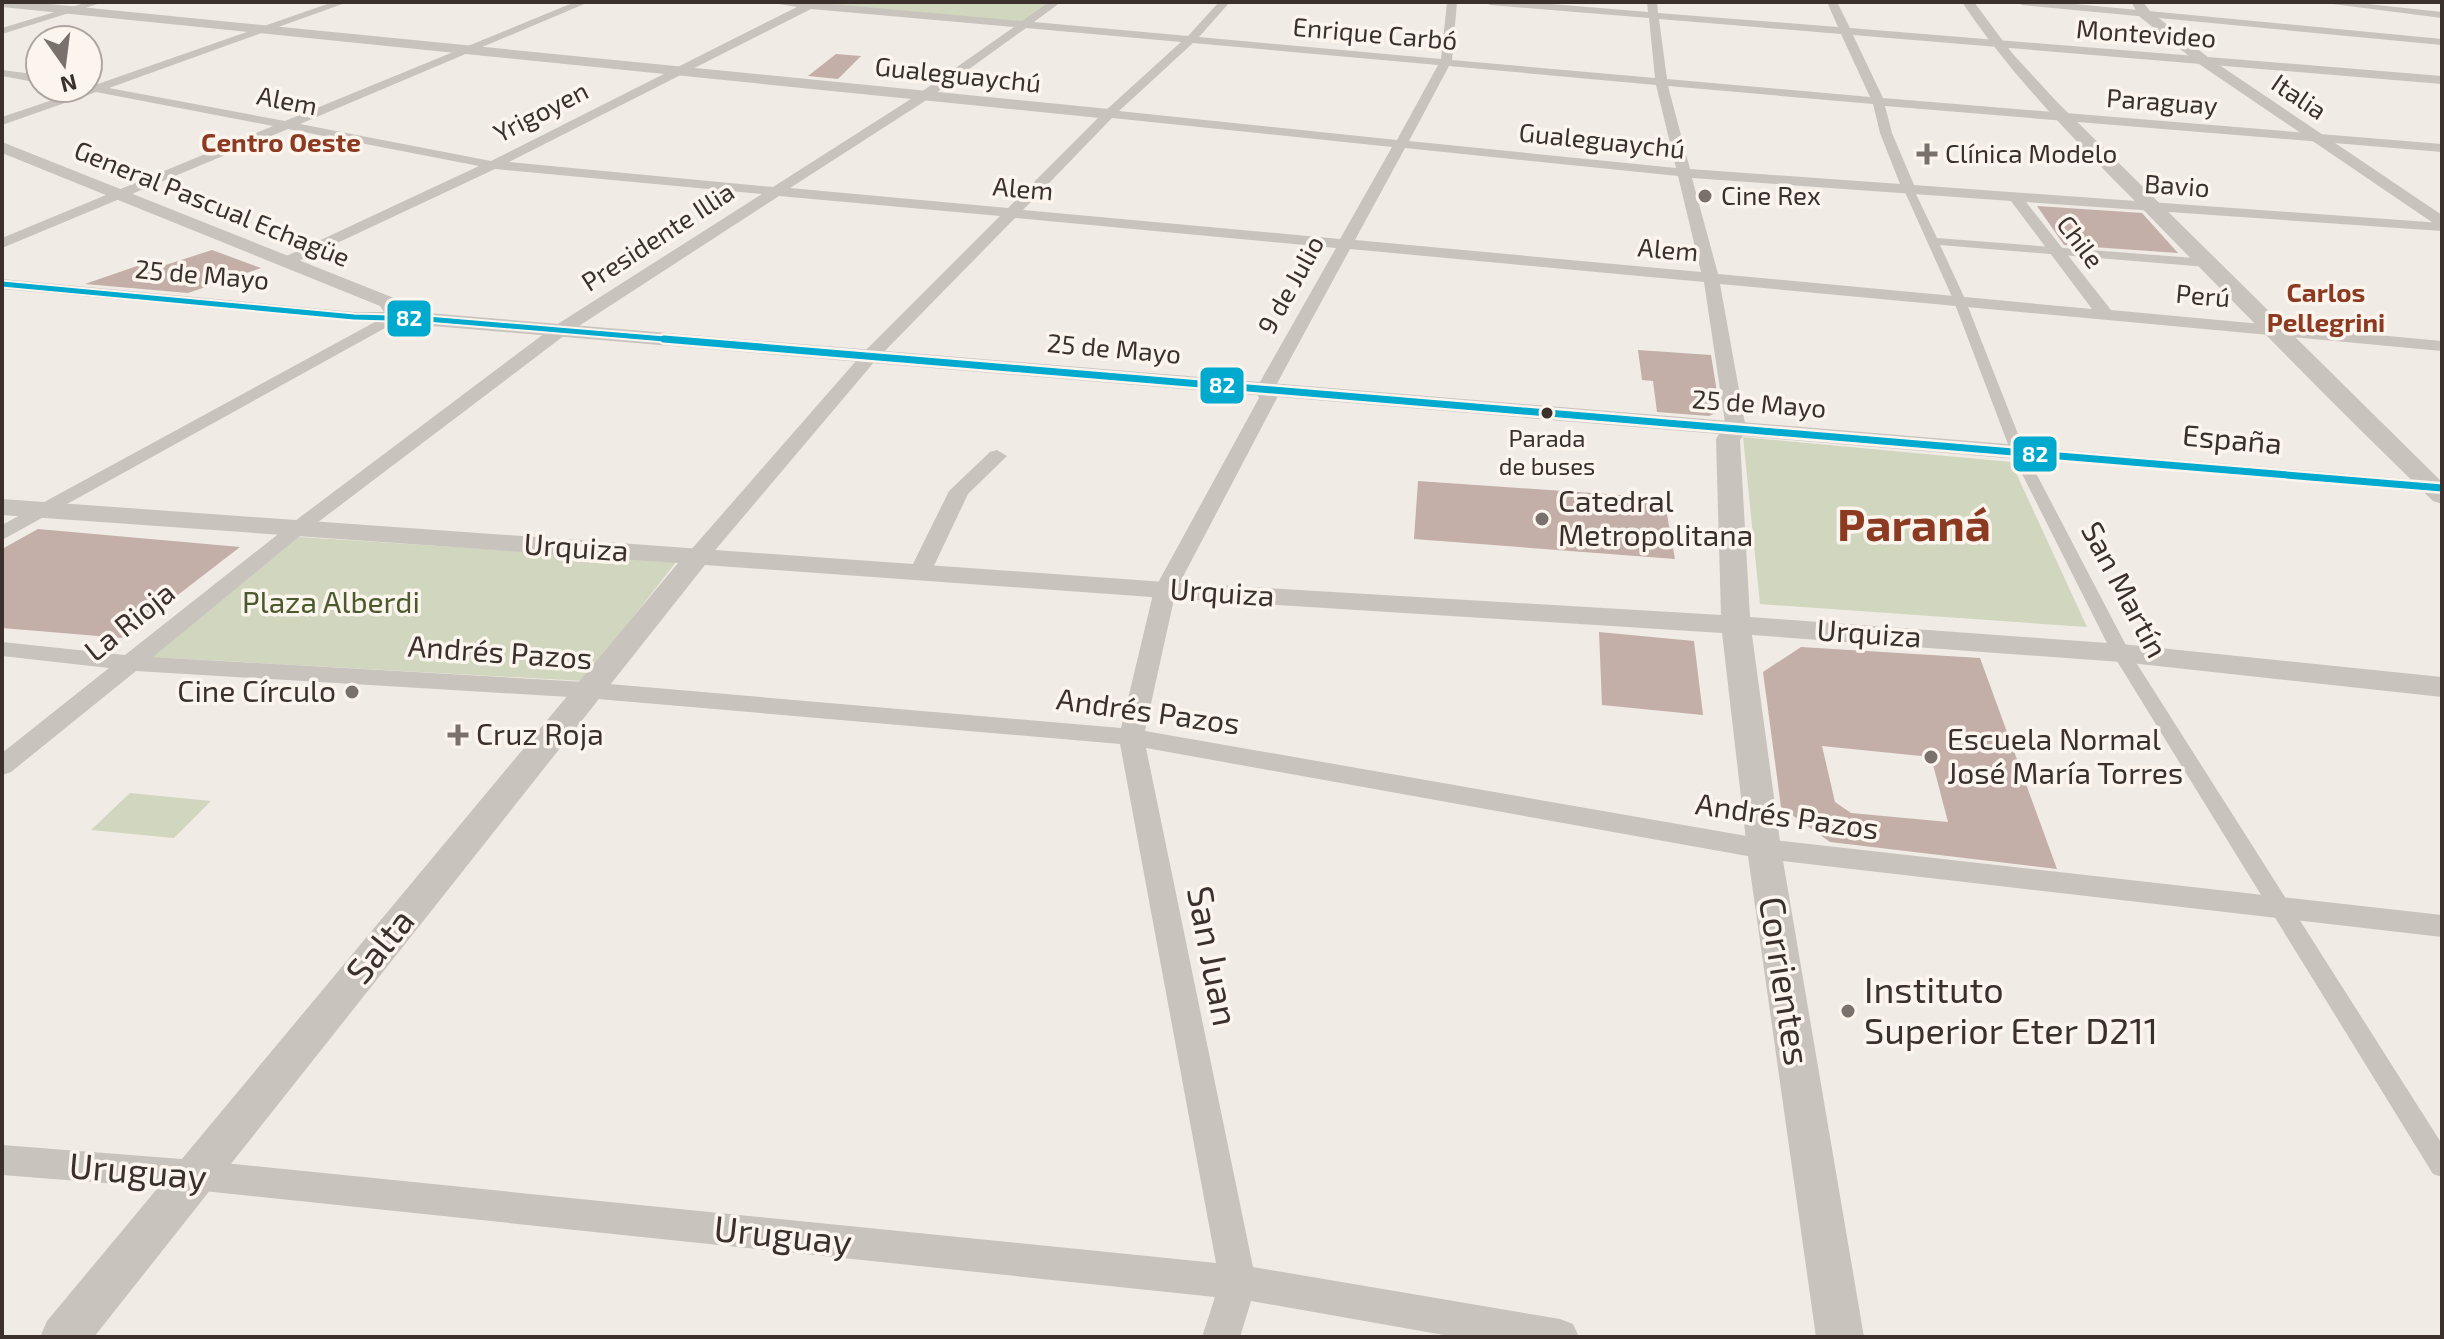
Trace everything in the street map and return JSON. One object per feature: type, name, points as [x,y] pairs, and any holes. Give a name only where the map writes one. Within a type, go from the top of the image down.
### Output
[{"type":"street","points":[[2,31],[99,2]]},
{"type":"street","points":[[104,84],[343,2]]},
{"type":"street","points":[[2,243],[584,2]]},
{"type":"street","name":"Enrique Carbó","points":[[772,2],[1878,101]]},
{"type":"street","name":"Presidente Illia","points":[[298,528],[554,335],[922,95],[1056,2]]},
{"type":"street","points":[[698,556],[867,361],[1109,114],[1191,39],[1225,2]]},
{"type":"street","name":"9 de Julio","points":[[1165,590],[1345,245],[1446,62],[1452,2]]},
{"type":"street","name":"Montevideo","points":[[1490,2],[2442,80]]},
{"type":"street","points":[[1652,2],[1661,82],[1711,279],[1732,434]]},
{"type":"street","name":"San Martín","points":[[1832,2],[1878,101],[1886,133],[1959,299],[2018,452],[2121,653],[2442,1166]]},
{"type":"street","points":[[1968,2],[1996,45],[2065,118],[2272,329],[2439,490]]},
{"type":"street","points":[[2022,2],[2141,8],[2442,42]]},
{"type":"street","points":[[2322,2],[2442,15]]},
{"type":"street","points":[[2396,2],[2442,26]]},
{"type":"street","points":[[2403,2],[2442,6]]},
{"type":"street","name":"Gualeguaychú","points":[[2,3],[1685,173],[1909,190]]},
{"type":"street","name":"Yrigoyen","points":[[286,262],[493,165],[813,4]]},
{"type":"street","name":"Italia","points":[[2141,8],[2204,61],[2442,225]]},
{"type":"street","points":[[2,73],[24,76]]},
{"type":"street","name":"Alem","points":[[104,90],[493,165],[1711,279],[1959,299]]},
{"type":"street","name":"Paraguay","points":[[1878,101],[2442,148]]},
{"type":"street","points":[[2,121],[48,104]]},
{"type":"street","name":"General Pascual Echagüe","points":[[2,147],[387,302],[397,317]]},
{"type":"street","name":"Bavio","points":[[1909,190],[2153,209],[2442,225]]},
{"type":"street","name":"Chile","points":[[2017,199],[2105,314]]},
{"type":"street","points":[[1932,241],[2207,263]]},
{"type":"street","name":"25 de Mayo","points":[[2,284],[354,317],[397,317],[416,324],[1732,434],[2018,452]]},
{"type":"street","name":"Perú","points":[[1959,299],[2442,346]]},
{"type":"street","points":[[2,534],[397,317]]},
{"type":"street","name":"Corrientes","points":[[1732,434],[1736,625],[1764,849],[1840,1337]]},
{"type":"street","name":"España","points":[[2018,452],[2439,490]]},
{"type":"street","points":[[920,572],[959,491],[997,456]]},
{"type":"street","name":"Urquiza","points":[[2,507],[1165,590],[1736,625],[2121,653],[2442,687]]},
{"type":"street","name":"La Rioja","points":[[2,766],[298,528]]},
{"type":"street","name":"Salta","points":[[64,1337],[586,690],[698,556]]},
{"type":"street","name":"San Juan","points":[[1165,590],[1131,737],[1238,1282],[1221,1337]]},
{"type":"street","name":"Andrés Pazos","points":[[2,649],[131,663],[586,690],[1131,737],[1764,849],[2442,926]]},
{"type":"street","name":"Uruguay","points":[[2,1160],[194,1175],[1238,1282],[1560,1337]]},
{"type":"green space","points":[[1051,2],[1019,24],[817,4]]},
{"type":"green space","points":[[1743,437],[2011,462],[2087,627],[1760,604]]},
{"type":"green space","name":"Plaza Alberdi","points":[[299,537],[677,561],[583,681],[152,657]]},
{"type":"green space","points":[[130,793],[211,801],[174,838],[91,830]]},
{"type":"building","points":[[836,54],[861,56],[838,79],[808,76]]},
{"type":"building","points":[[2037,206],[2142,213],[2178,253],[2064,245]]},
{"type":"building","points":[[212,250],[261,268],[188,293],[85,284],[137,266],[147,271]]},
{"type":"building","points":[[1638,350],[1711,355],[1720,411],[1709,416],[1657,412],[1653,381],[1642,380]]},
{"type":"building","name":"Catedral Metropolitana","points":[[1418,481],[1664,498],[1675,559],[1414,539]]},
{"type":"building","points":[[38,529],[240,547],[122,638],[2,628],[2,549]]},
{"type":"building","points":[[1599,632],[1694,641],[1703,715],[1602,705]]},
{"type":"building","name":"Escuela Normal José María Torres","points":[[1801,647],[1980,658],[2057,869],[1830,842],[1781,807],[1763,672]],"holes":[[[1822,746],[1931,757],[1948,822],[1851,813],[1835,802]]]},
{"type":"transit line","name":"82","points":[[2,284],[354,317],[427,319],[2442,488]]},
{"type":"place","name":"Clínica Modelo","points":[[1927,154]]},
{"type":"place","name":"Cine Rex","points":[[1705,196]]},
{"type":"place","name":"Parada de buses","points":[[1547,413]]},
{"type":"place","name":"Catedral Metropolitana","points":[[1542,519]]},
{"type":"place","name":"Cine Círculo","points":[[352,692]]},
{"type":"place","name":"Cruz Roja","points":[[458,735]]},
{"type":"place","name":"Escuela Normal José María Torres","points":[[1931,757]]},
{"type":"place","name":"Instituto Superior Eter D211","points":[[1848,1011]]},
{"type":"district","name":"Centro Oeste","points":[[281,143]]},
{"type":"district","name":"Carlos Pellegrini","points":[[2326,308]]},
{"type":"district","name":"Paraná","points":[[1914,525]]}]
